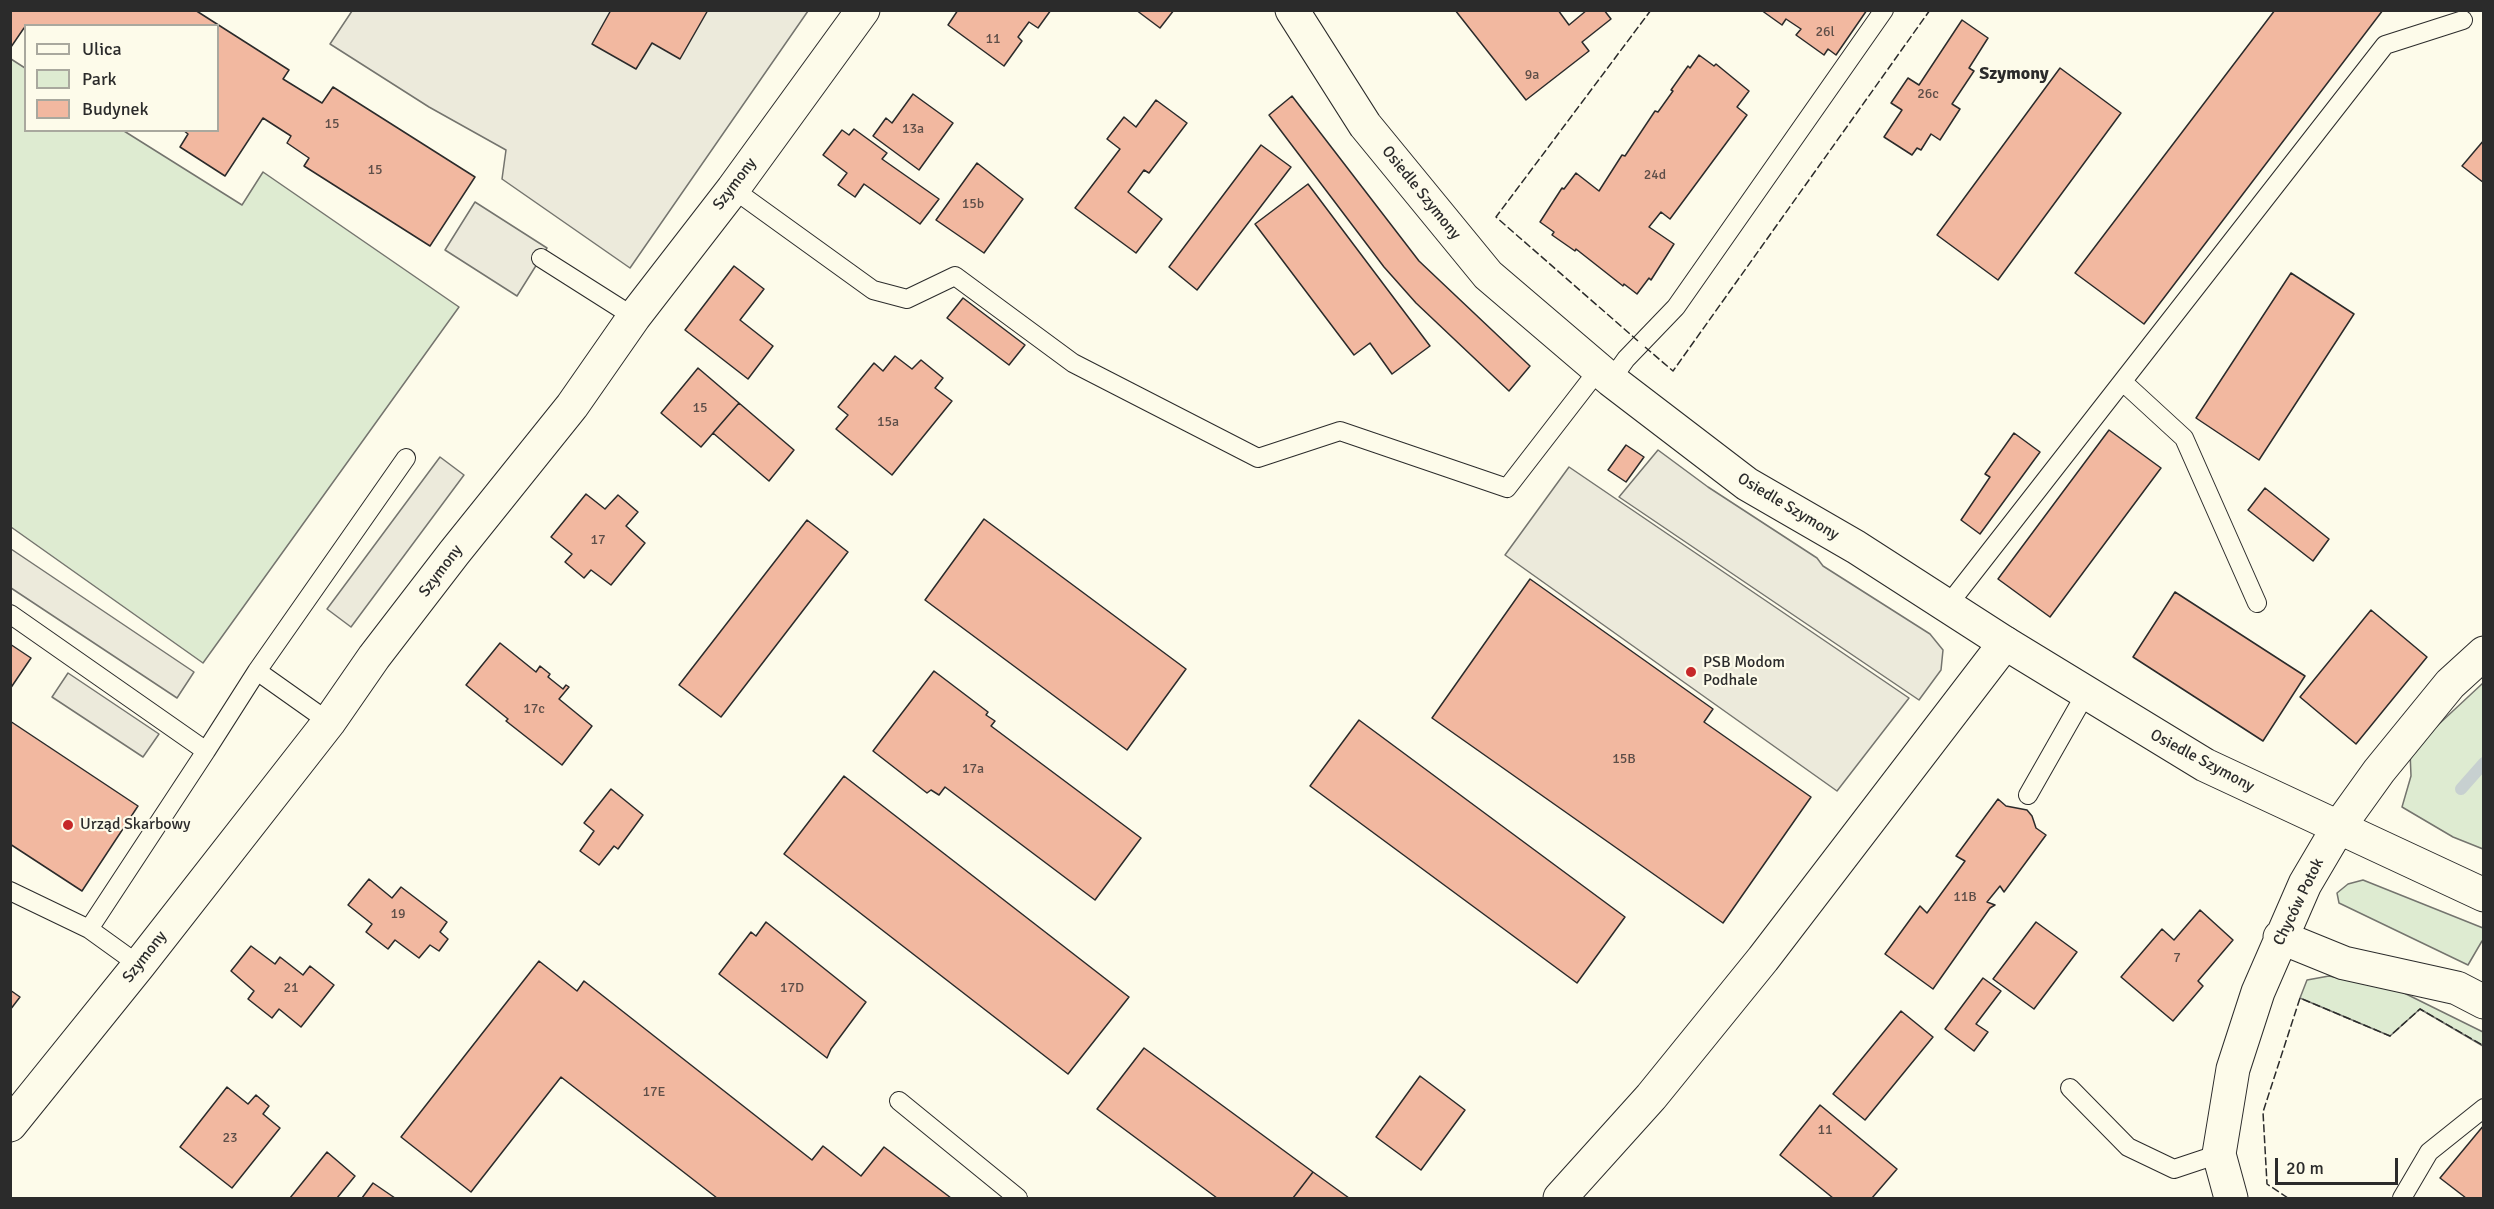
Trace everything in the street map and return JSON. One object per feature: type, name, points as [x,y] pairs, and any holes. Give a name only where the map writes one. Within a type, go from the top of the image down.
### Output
[{"type":"street","name":"Szymony","points":[[10,1125],[139,965],[329,722],[374,657],[572,406],[634,317],[733,189],[863,10]]},
{"type":"street","name":"Osiedle Szymony","points":[[1292,10],[1365,125],[1488,275],[1605,374],[1747,484],[1856,547],[2005,643],[2205,765],[2484,895]]},
{"type":"street","points":[[1560,1198],[1651,1097],[1763,959],[2005,643]]},
{"type":"street","name":"Chyców Potok","points":[[2232,1198],[2219,1154],[2233,1069],[2258,992],[2280,937],[2305,884],[2338,828],[2379,771],[2450,684],[2484,653]]},
{"type":"street","points":[[2280,937],[2344,963],[2457,988],[2484,1002]]},
{"type":"lane","points":[[733,189],[873,290],[907,299],[955,276],[1072,363],[1258,458],[1340,430],[1507,488],[1605,374],[1626,359],[1676,308],[1884,10]]},
{"type":"lane","points":[[1948,605],[2385,45],[2463,20]]},
{"type":"lane","points":[[541,258],[634,317]]},
{"type":"lane","points":[[2123,382],[2184,438],[2257,603]]},
{"type":"lane","points":[[89,929],[257,670],[406,458]]},
{"type":"lane","points":[[10,614],[206,751]]},
{"type":"lane","points":[[257,670],[329,722]]},
{"type":"lane","points":[[2028,795],[2086,693]]},
{"type":"lane","points":[[10,891],[89,929],[139,965]]},
{"type":"lane","points":[[2070,1088],[2128,1147],[2174,1169],[2219,1154]]},
{"type":"lane","points":[[898,1101],[1018,1198]]},
{"type":"lane","points":[[2402,1198],[2429,1152],[2484,1108]]},
{"type":"green space","points":[[11,59],[24,67],[24,132],[126,132],[242,205],[263,172],[459,307],[203,663],[11,527]]},
{"type":"green space","points":[[2483,683],[2483,849],[2453,837],[2402,807],[2411,776],[2410,751]]},
{"type":"green space","points":[[2363,880],[2483,928],[2483,942],[2468,965],[2339,903],[2337,893],[2348,884]]},
{"type":"green space","points":[[2329,976],[2398,990],[2483,1032],[2483,1046],[2420,1009],[2390,1036],[2300,998],[2307,980]]},
{"type":"shaded area","points":[[352,11],[808,11],[630,268],[502,179],[506,150],[429,107],[330,44]]},
{"type":"shaded area","points":[[475,202],[547,248],[517,296],[445,250]]},
{"type":"shaded area","points":[[1658,450],[1708,487],[1817,558],[1823,566],[1930,634],[1943,650],[1941,670],[1919,700],[1619,497]]},
{"type":"shaded area","points":[[440,457],[464,475],[351,627],[327,609]]},
{"type":"shaded area","points":[[1569,467],[1909,698],[1837,791],[1505,555]]},
{"type":"shaded area","points":[[11,549],[194,672],[177,698],[11,588]]},
{"type":"shaded area","points":[[68,673],[159,734],[143,757],[52,697]]},
{"type":"building","points":[[10,10],[195,10],[217,24],[24,24],[24,28],[11,47]]},
{"type":"building","points":[[611,10],[708,10],[680,59],[652,43],[636,69],[592,44]]},
{"type":"building","points":[[958,10],[1051,10],[1038,28],[1029,22],[1018,37],[1022,41],[1004,66],[948,25]]},
{"type":"building","points":[[1136,10],[1174,10],[1160,28]]},
{"type":"building","points":[[1455,10],[1558,10],[1569,25],[1587,10],[1604,10],[1611,19],[1582,42],[1589,51],[1526,100]]},
{"type":"building","points":[[1761,10],[1867,10],[1836,55],[1828,49],[1824,55],[1796,35],[1801,29],[1786,19],[1782,25]]},
{"type":"building","points":[[2275,10],[2383,10],[2144,324],[2075,273]]},
{"type":"building","points":[[1962,20],[1988,38],[1969,68],[1974,71],[1952,104],[1960,109],[1940,140],[1931,134],[1921,150],[1917,148],[1912,155],[1884,137],[1902,110],[1891,103],[1908,78],[1919,85]]},
{"type":"building","points":[[219,25],[289,70],[283,79],[322,103],[333,87],[475,177],[430,246],[304,166],[309,158],[287,143],[291,136],[263,118],[225,176],[180,147],[188,134],[186,132],[219,132]]},
{"type":"building","points":[[1699,55],[1714,66],[1716,64],[1749,91],[1737,107],[1747,115],[1670,219],[1661,212],[1649,227],[1674,244],[1651,280],[1649,278],[1637,294],[1624,284],[1623,286],[1576,249],[1575,251],[1552,235],[1554,232],[1540,222],[1562,188],[1564,189],[1576,173],[1599,191],[1622,155],[1625,156],[1655,111],[1658,112],[1688,66],[1690,68]]},
{"type":"building","points":[[2060,68],[2121,113],[1998,280],[1937,235]]},
{"type":"building","points":[[913,94],[953,123],[919,170],[873,136],[886,118],[892,123]]},
{"type":"building","points":[[1292,96],[1419,261],[1530,366],[1509,391],[1416,303],[1384,267],[1269,115]]},
{"type":"building","points":[[1156,100],[1187,123],[1149,173],[1144,170],[1128,192],[1162,219],[1136,253],[1075,208],[1120,149],[1107,139],[1124,117],[1136,127]]},
{"type":"building","points":[[854,129],[887,153],[882,159],[939,199],[920,224],[864,184],[855,197],[838,185],[847,173],[823,155],[842,130],[849,135]]},
{"type":"building","points":[[2484,140],[2484,183],[2462,166]]},
{"type":"building","points":[[1261,145],[1291,167],[1197,290],[1169,267]]},
{"type":"building","points":[[977,163],[1023,199],[984,253],[936,220]]},
{"type":"building","points":[[1308,184],[1430,346],[1392,374],[1370,343],[1354,355],[1255,224]]},
{"type":"building","points":[[734,266],[764,289],[740,320],[773,346],[748,379],[685,330]]},
{"type":"building","points":[[2291,273],[2354,314],[2259,460],[2196,418]]},
{"type":"building","points":[[963,298],[1025,345],[1009,365],[947,318]]},
{"type":"building","points":[[895,356],[912,369],[921,360],[943,378],[935,388],[952,401],[892,475],[836,429],[848,415],[838,407],[874,363],[883,371]]},
{"type":"building","points":[[698,368],[739,403],[701,447],[661,413]]},
{"type":"building","points":[[739,403],[794,450],[769,481],[713,433]]},
{"type":"building","points":[[2109,430],[2161,468],[2050,617],[1998,579]]},
{"type":"building","points":[[2014,433],[2040,452],[1980,534],[1961,520],[1990,477],[1985,474]]},
{"type":"building","points":[[1626,445],[1644,457],[1626,482],[1608,470]]},
{"type":"building","points":[[2265,488],[2329,539],[2313,561],[2248,510]]},
{"type":"building","points":[[586,494],[605,509],[618,495],[638,512],[626,526],[645,543],[611,585],[591,570],[584,578],[565,562],[572,554],[551,537]]},
{"type":"building","points":[[984,519],[1186,669],[1127,750],[925,600]]},
{"type":"building","points":[[807,520],[848,552],[721,717],[679,685]]},
{"type":"building","points":[[1530,579],[1713,709],[1704,722],[1811,797],[1723,923],[1432,718]]},
{"type":"building","points":[[2175,592],[2305,676],[2263,741],[2133,657]]},
{"type":"building","points":[[2371,610],[2427,657],[2356,744],[2300,697]]},
{"type":"building","points":[[500,643],[536,672],[540,666],[550,674],[548,677],[563,689],[566,685],[569,687],[559,699],[592,726],[562,765],[506,721],[508,719],[466,685]]},
{"type":"building","points":[[10,644],[31,658],[10,689]]},
{"type":"building","points":[[934,671],[988,712],[986,715],[995,721],[991,726],[1141,838],[1095,900],[945,787],[939,795],[931,790],[927,793],[873,751]]},
{"type":"building","points":[[1359,720],[1625,917],[1577,983],[1310,786]]},
{"type":"building","name":"Urząd Skarbowy","points":[[10,721],[138,806],[82,891],[10,844]]},
{"type":"building","points":[[844,776],[1129,997],[1068,1074],[784,854]]},
{"type":"building","points":[[611,789],[643,815],[618,849],[614,846],[599,865],[580,851],[594,831],[584,823]]},
{"type":"building","points":[[1998,799],[2006,806],[2027,810],[2036,828],[2046,835],[2004,892],[2000,886],[1987,902],[1995,905],[1990,908],[1933,989],[1885,954],[1920,906],[1927,913],[1965,861],[1956,856]]},
{"type":"building","points":[[369,879],[392,898],[401,887],[447,922],[440,932],[448,939],[439,951],[430,945],[419,958],[395,940],[388,949],[366,932],[372,924],[348,905]]},
{"type":"building","points":[[2200,910],[2233,940],[2198,981],[2203,986],[2173,1021],[2121,977],[2162,929],[2174,940]]},
{"type":"building","points":[[766,922],[866,1002],[831,1049],[827,1058],[719,974],[751,932],[756,936]]},
{"type":"building","points":[[2036,922],[2077,952],[2034,1009],[1993,979]]},
{"type":"building","points":[[251,946],[275,964],[280,957],[303,975],[310,966],[334,985],[301,1027],[279,1009],[272,1018],[248,999],[254,991],[231,971]]},
{"type":"building","points":[[539,961],[577,991],[584,981],[812,1160],[823,1146],[861,1176],[884,1147],[951,1198],[717,1198],[561,1077],[471,1192],[401,1137]]},
{"type":"building","points":[[1983,978],[2001,991],[1976,1024],[1988,1032],[1974,1051],[1945,1029]]},
{"type":"building","points":[[10,990],[20,997],[10,1010]]},
{"type":"building","points":[[1901,1011],[1933,1037],[1865,1120],[1833,1094]]},
{"type":"building","points":[[1144,1048],[1313,1172],[1293,1198],[1217,1198],[1097,1109]]},
{"type":"building","points":[[1420,1076],[1465,1110],[1421,1170],[1376,1137]]},
{"type":"building","points":[[227,1087],[248,1104],[256,1095],[269,1106],[263,1114],[280,1128],[232,1188],[180,1147]]},
{"type":"building","points":[[1820,1105],[1897,1169],[1872,1198],[1833,1198],[1780,1155]]},
{"type":"building","points":[[2484,1125],[2484,1198],[2466,1198],[2440,1178]]},
{"type":"building","points":[[327,1152],[355,1176],[337,1198],[290,1198]]},
{"type":"building","points":[[1313,1172],[1349,1198],[1293,1198]]},
{"type":"building","points":[[373,1183],[395,1198],[362,1198]]},
{"type":"waterway","name":"Chyców Potok","points":[[2461,789],[2484,763]]},
{"type":"fence","points":[[1638,341],[1496,217],[1651,10]]},
{"type":"fence","points":[[1645,347],[1673,371],[1930,10]]},
{"type":"fence","points":[[2288,1198],[2267,1184],[2263,1112],[2300,998],[2390,1036],[2420,1009],[2484,1046]]},
{"type":"place","name":"PSB Modom Podhale","points":[[1691,672]]},
{"type":"place","name":"Urząd Skarbowy","points":[[68,825]]},
{"type":"district","name":"Szymony","points":[[2014,74]]}]
